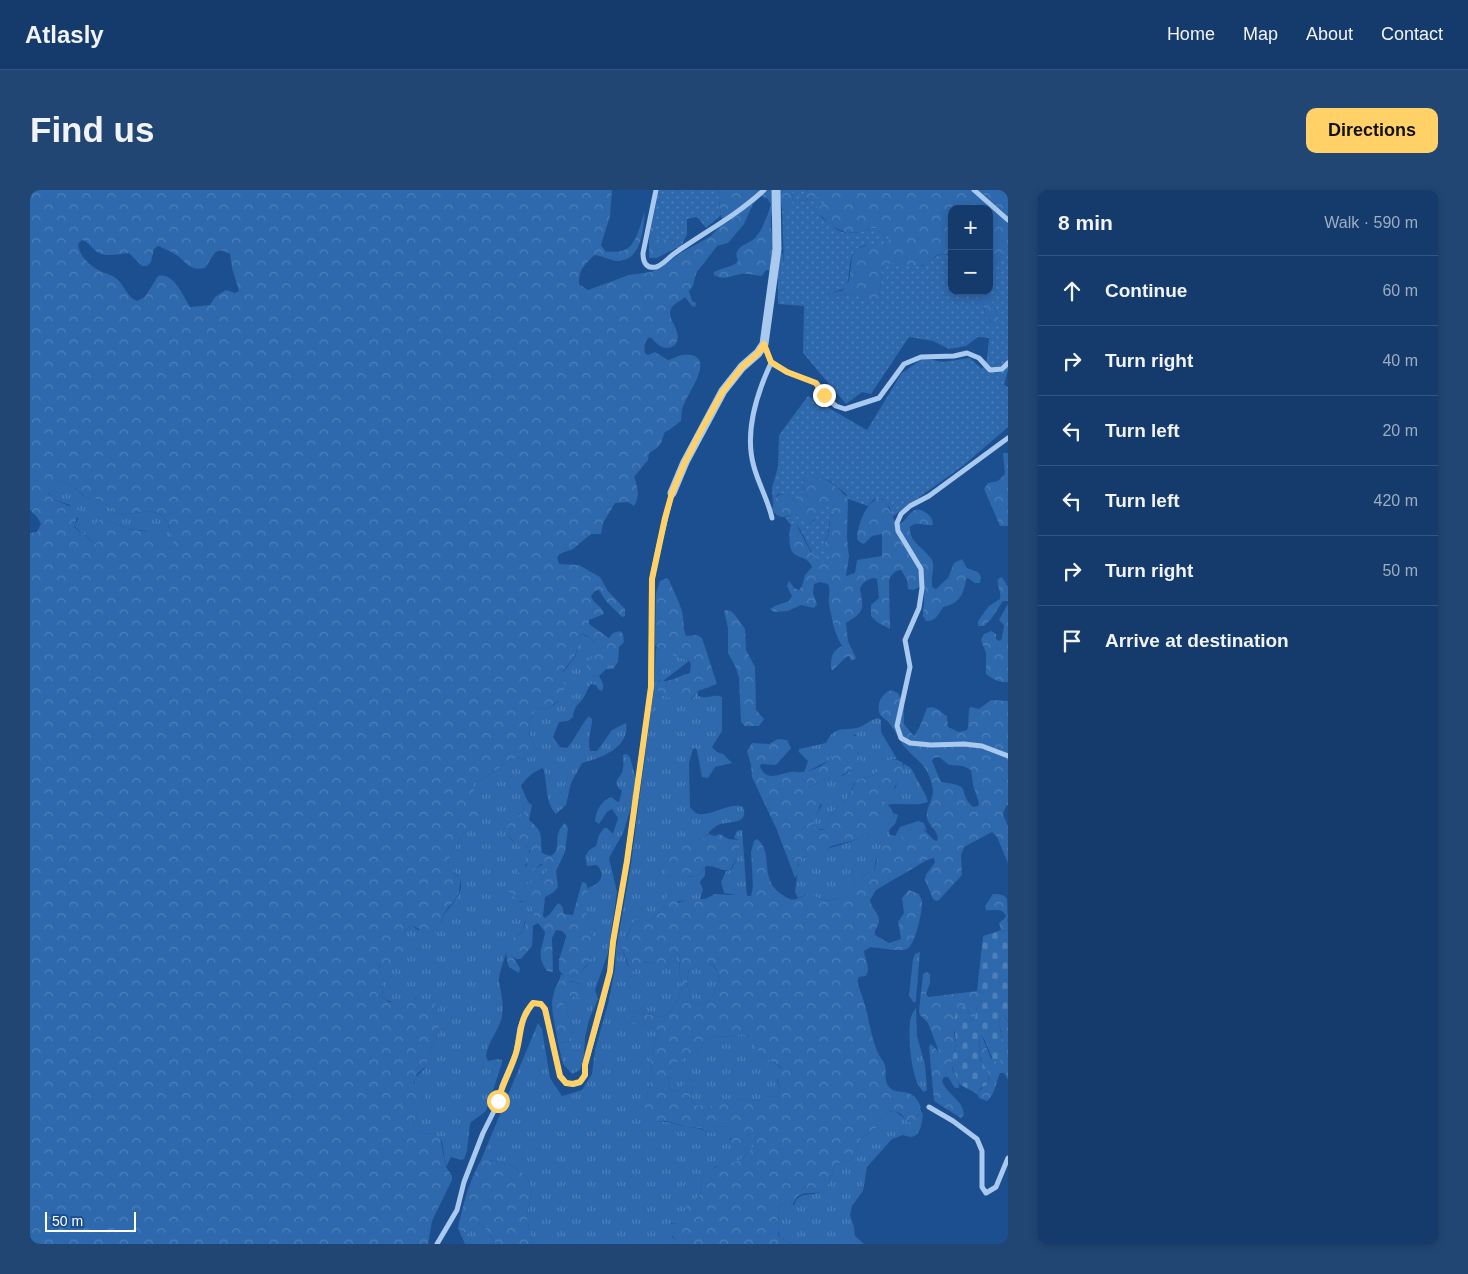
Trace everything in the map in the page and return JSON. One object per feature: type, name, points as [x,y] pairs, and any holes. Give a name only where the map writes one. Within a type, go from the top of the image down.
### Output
[{"type":"street","points":[[656,190],[642,253],[642,259],[649,267],[658,267],[674,254],[745,207],[764,190]]},
{"type":"street","points":[[437,1244],[456,1210],[464,1182],[516,1053],[520,1028],[526,1012],[533,1003],[541,1004],[545,1009],[560,1076],[566,1083],[573,1084],[580,1082],[585,1075],[585,1065],[610,972],[613,942],[627,861],[651,687],[652,579],[661,536],[672,493],[685,462],[723,391],[764,344],[777,249],[776,190]]},
{"type":"street","points":[[974,190],[1008,220]]},
{"type":"street","points":[[764,344],[771,362],[787,372],[816,383],[824,395],[836,406],[845,409],[879,398],[904,364],[921,357],[954,356],[967,353],[979,358],[990,370],[1002,369],[1008,364]]},
{"type":"street","points":[[771,362],[761,384],[753,418],[751,451],[754,468],[772,518]]},
{"type":"street","points":[[1008,438],[929,496],[910,506],[901,514],[897,523],[898,531],[921,569],[922,588],[920,608],[905,640],[910,668],[897,726],[902,738],[910,742],[932,745],[964,744],[982,746],[1008,756]]},
{"type":"street","points":[[929,1107],[953,1120],[977,1139],[982,1150],[982,1187],[986,1192],[996,1187],[1008,1158]]},
{"type":"green space","points":[[30,190],[612,190],[610,216],[601,245],[606,252],[627,249],[635,240],[645,211],[642,235],[637,250],[626,259],[616,261],[595,255],[588,261],[581,271],[579,284],[588,290],[629,275],[651,272],[711,236],[723,223],[718,190],[792,190],[793,201],[790,209],[784,210],[782,208],[779,194],[771,217],[774,241],[783,254],[784,266],[778,270],[766,270],[762,276],[744,274],[721,278],[714,275],[714,272],[736,263],[738,261],[736,254],[738,250],[755,238],[760,231],[771,205],[768,199],[761,196],[753,204],[744,224],[728,243],[717,246],[697,271],[693,286],[689,291],[692,301],[696,303],[695,307],[685,297],[672,307],[670,316],[678,335],[675,345],[664,348],[650,337],[647,340],[645,353],[648,355],[655,352],[668,360],[683,355],[699,359],[699,373],[682,409],[681,421],[665,432],[660,444],[649,453],[648,460],[634,477],[638,492],[634,506],[628,502],[615,503],[603,523],[601,534],[591,534],[573,549],[559,554],[557,557],[559,564],[579,565],[600,577],[608,591],[625,609],[625,616],[622,617],[606,601],[599,590],[595,591],[591,596],[604,614],[589,620],[589,624],[609,638],[613,633],[620,631],[623,634],[624,642],[619,647],[618,662],[613,669],[606,669],[599,676],[595,677],[589,673],[586,662],[592,658],[591,651],[595,644],[591,638],[585,635],[581,634],[578,637],[576,653],[563,672],[562,680],[565,685],[562,700],[549,708],[537,709],[529,723],[531,739],[536,748],[535,756],[511,759],[485,778],[474,782],[479,815],[477,820],[472,823],[460,839],[450,857],[448,868],[460,878],[460,885],[458,895],[443,916],[439,929],[429,933],[412,926],[409,927],[404,932],[403,955],[399,962],[389,967],[384,963],[380,963],[379,970],[384,978],[382,998],[389,1002],[422,999],[432,1002],[438,1007],[439,1031],[430,1050],[426,1066],[417,1074],[414,1083],[424,1097],[413,1125],[419,1134],[434,1133],[440,1138],[446,1167],[452,1176],[452,1180],[432,1221],[428,1244],[30,1244],[30,533],[37,532],[41,524],[30,510]],"holes":[[[82,240],[102,254],[129,253],[142,266],[147,266],[151,262],[154,249],[158,246],[173,253],[191,267],[199,269],[205,268],[217,251],[225,251],[230,254],[239,291],[235,293],[226,290],[215,297],[210,305],[190,307],[173,281],[164,276],[158,276],[145,297],[137,301],[131,297],[116,278],[96,269],[86,260],[78,244]],[[61,481],[90,499],[98,499],[120,515],[142,512],[158,513],[164,517],[168,524],[174,547],[165,548],[155,533],[129,529],[104,519],[95,522],[102,538],[95,544],[74,527],[79,510],[53,499],[48,493]]]},
{"type":"green space","points":[[658,190],[718,190],[721,215],[706,228],[697,217],[687,219],[687,234],[681,247],[676,248],[672,244],[673,240],[668,238],[659,241],[653,228]]},
{"type":"green space","points":[[792,190],[808,190],[801,202],[811,198],[823,197],[825,199],[824,203],[815,209],[815,213],[842,232],[856,233],[876,228],[888,236],[889,240],[885,243],[864,246],[856,250],[851,258],[846,288],[828,294],[827,297],[833,298],[848,294],[869,300],[877,299],[883,266],[890,263],[922,266],[939,255],[947,254],[948,295],[976,295],[981,301],[988,318],[997,326],[1000,324],[1000,320],[989,295],[993,295],[993,265],[999,259],[1004,249],[1008,248],[1008,370],[1004,385],[1008,387],[1008,427],[964,465],[892,517],[890,508],[882,499],[874,499],[868,506],[848,499],[846,494],[830,481],[818,477],[804,478],[803,492],[795,502],[788,493],[782,493],[777,495],[773,503],[772,488],[778,467],[779,435],[808,396],[867,430],[901,374],[923,358],[943,362],[970,358],[982,369],[987,359],[989,338],[978,337],[966,346],[949,349],[933,341],[909,337],[871,394],[862,392],[846,404],[803,353],[804,306],[778,304],[778,270],[784,265],[782,208],[784,210],[790,208],[793,201]]},
{"type":"green space","points":[[808,190],[1008,190],[1008,248],[1004,249],[999,259],[993,265],[993,205],[948,205],[948,254],[938,255],[919,266],[883,266],[877,299],[866,300],[850,294],[830,298],[827,297],[828,294],[843,290],[849,281],[852,257],[855,251],[884,235],[876,228],[862,232],[847,233],[829,225],[824,218],[815,213],[815,209],[821,205],[808,199],[801,202]]},
{"type":"green space","points":[[658,193],[668,238],[673,240],[672,244],[676,248],[657,258],[649,258],[649,238]]},
{"type":"green space","points":[[976,295],[990,295],[1000,324],[997,326],[990,321],[981,301]]},
{"type":"green space","points":[[1003,453],[1008,453],[1008,526],[1000,526],[984,489],[988,483],[998,481],[1005,474]]},
{"type":"green space","points":[[805,477],[816,477],[828,481],[848,499],[847,538],[849,557],[846,576],[855,573],[857,560],[882,556],[882,534],[872,536],[864,544],[857,539],[866,509],[874,500],[879,498],[886,503],[897,523],[902,523],[910,513],[916,510],[923,511],[931,518],[933,525],[915,524],[910,527],[910,532],[914,541],[932,560],[933,588],[936,589],[948,578],[954,563],[962,559],[967,568],[978,572],[981,577],[980,583],[975,583],[968,578],[966,579],[962,594],[957,601],[943,607],[934,619],[926,621],[923,616],[924,597],[922,590],[920,587],[913,590],[908,589],[907,580],[901,570],[897,571],[889,580],[890,629],[877,622],[871,616],[871,605],[879,598],[877,579],[867,580],[860,589],[861,610],[846,623],[848,641],[856,658],[851,660],[849,656],[846,657],[833,670],[831,669],[832,655],[842,646],[832,620],[828,584],[820,582],[814,584],[813,593],[817,604],[814,608],[801,605],[788,611],[774,612],[770,609],[789,601],[792,596],[787,586],[789,581],[794,588],[799,590],[805,575],[812,567],[806,559],[796,555],[791,550],[789,539],[791,525],[796,524],[811,552],[826,564],[829,554],[824,544],[829,533],[830,517],[833,515],[815,519],[810,524],[790,515],[780,516],[772,509],[775,498],[782,493],[788,493],[795,502],[803,492]]},
{"type":"green space","points":[[61,481],[90,499],[98,499],[120,515],[142,512],[158,513],[164,517],[168,524],[174,547],[165,548],[146,531],[129,529],[104,519],[102,538],[95,544],[74,526],[78,519],[70,505],[53,499],[48,492]]},
{"type":"green space","points":[[826,505],[835,513],[830,517],[828,534],[824,544],[832,558],[832,566],[824,563],[813,554],[796,524],[791,525],[785,518],[793,514],[810,524],[816,519],[821,506]]},
{"type":"green space","points":[[1002,577],[1008,587],[1008,601],[1003,601],[984,626],[978,626],[978,621],[989,606],[1000,599],[998,579]]},
{"type":"green space","points":[[667,578],[682,611],[686,636],[697,635],[702,638],[717,684],[698,691],[690,700],[668,697],[658,693],[658,684],[661,679],[663,681],[670,680],[690,673],[691,664],[689,661],[659,650],[655,645],[656,593],[660,581]]},
{"type":"green space","points":[[1008,604],[1008,682],[1002,682],[986,674],[986,653],[981,640],[984,634],[991,631],[996,634],[996,639],[999,641],[1002,639],[1004,625],[999,620]]},
{"type":"green space","points":[[724,611],[731,611],[735,615],[745,629],[746,650],[755,667],[756,710],[764,719],[759,726],[745,726],[741,722],[739,678],[728,653],[728,628]]},
{"type":"green space","points":[[581,634],[591,638],[595,644],[589,673],[595,677],[599,676],[603,689],[602,691],[596,685],[591,684],[576,707],[573,717],[568,721],[559,722],[553,737],[560,747],[567,748],[589,716],[592,719],[590,751],[597,751],[612,730],[626,723],[626,732],[619,745],[613,750],[605,755],[582,763],[571,783],[566,805],[556,814],[548,798],[543,768],[531,775],[521,786],[528,802],[523,805],[524,813],[518,814],[509,836],[518,844],[529,847],[525,867],[536,868],[544,864],[548,868],[538,882],[515,885],[520,902],[529,902],[534,914],[532,918],[525,921],[523,930],[510,943],[500,973],[502,1016],[486,1056],[488,1061],[497,1059],[502,1060],[502,1063],[486,1111],[470,1123],[467,1151],[464,1159],[451,1157],[446,1167],[442,1142],[434,1133],[419,1134],[413,1125],[424,1097],[415,1086],[415,1078],[424,1069],[439,1031],[416,998],[399,1002],[382,998],[384,979],[379,970],[380,963],[384,962],[386,965],[401,959],[404,932],[412,926],[418,930],[441,922],[459,894],[461,882],[457,875],[448,868],[448,862],[457,844],[476,820],[472,789],[474,782],[485,778],[511,759],[528,758],[536,748],[531,739],[529,723],[537,709],[549,708],[562,699],[562,674],[576,655],[576,640]]},
{"type":"green space","points":[[656,648],[689,661],[663,681],[661,679],[659,681],[658,693],[660,695],[692,699],[698,691],[698,696],[701,697],[722,697],[722,731],[712,747],[732,763],[715,767],[708,778],[702,777],[697,751],[696,748],[693,749],[689,763],[690,807],[695,813],[706,814],[738,806],[743,807],[744,813],[740,820],[720,824],[704,837],[694,841],[667,878],[697,875],[705,867],[705,875],[700,882],[703,889],[700,899],[675,902],[666,901],[663,908],[650,921],[635,920],[625,940],[622,949],[628,966],[667,961],[675,953],[679,954],[680,958],[679,974],[682,990],[673,1008],[663,1017],[634,1012],[629,1021],[657,1028],[659,1031],[651,1060],[652,1075],[645,1102],[655,1122],[668,1122],[698,1128],[707,1133],[718,1127],[726,1126],[730,1132],[730,1140],[744,1139],[753,1133],[756,1134],[756,1141],[751,1152],[738,1161],[715,1167],[702,1178],[700,1196],[686,1210],[684,1221],[679,1224],[671,1223],[672,1237],[678,1244],[533,1244],[527,1217],[531,1192],[529,1181],[519,1170],[512,1166],[496,1161],[481,1160],[538,1023],[542,1029],[550,1078],[562,1096],[582,1090],[592,1074],[595,1050],[609,1000],[615,968],[616,950],[631,864],[654,689]]},
{"type":"green space","points":[[891,690],[898,693],[904,706],[904,724],[914,736],[927,708],[935,708],[947,716],[948,727],[959,732],[967,730],[969,708],[979,709],[991,700],[1008,701],[1008,805],[1003,814],[1008,827],[1008,863],[997,837],[992,832],[964,847],[961,855],[962,875],[939,900],[933,899],[925,880],[927,873],[935,862],[934,858],[927,860],[876,890],[870,900],[879,919],[875,935],[889,943],[901,939],[898,922],[904,913],[902,898],[909,890],[919,894],[922,901],[918,927],[910,946],[907,949],[900,950],[871,947],[864,951],[868,967],[867,973],[866,976],[859,977],[858,982],[875,1045],[885,1065],[887,1084],[893,1090],[913,1095],[920,1105],[919,1112],[913,1122],[906,1120],[895,1111],[884,1114],[877,1127],[861,1138],[851,1160],[836,1164],[829,1183],[824,1190],[801,1195],[796,1198],[791,1207],[781,1204],[779,1208],[778,1234],[780,1238],[793,1244],[678,1244],[667,1231],[668,1224],[680,1223],[685,1220],[687,1202],[700,1196],[702,1178],[709,1171],[717,1167],[744,1157],[754,1146],[756,1134],[749,1134],[739,1145],[735,1146],[732,1144],[726,1126],[718,1127],[715,1133],[707,1133],[701,1128],[687,1127],[667,1121],[655,1122],[649,1118],[645,1102],[652,1075],[651,1060],[659,1031],[656,1028],[629,1021],[627,1017],[634,1012],[663,1017],[673,1008],[682,990],[679,974],[680,956],[675,953],[662,966],[658,966],[653,962],[645,962],[632,972],[621,946],[622,942],[627,937],[635,920],[643,918],[646,921],[650,921],[663,908],[669,890],[673,889],[676,891],[678,903],[689,899],[705,899],[715,894],[751,896],[753,886],[751,852],[754,841],[757,839],[765,851],[770,880],[780,893],[791,899],[808,894],[826,901],[837,899],[850,891],[864,875],[874,870],[882,846],[885,843],[901,839],[907,831],[923,829],[937,841],[937,834],[927,818],[927,810],[933,794],[930,778],[924,767],[903,745],[879,712],[880,702]],"holes":[[[939,757],[949,765],[963,766],[971,770],[973,785],[979,803],[978,806],[973,807],[965,796],[962,787],[941,782],[932,761],[933,758]],[[705,962],[712,965],[718,973],[719,979],[716,990],[710,1001],[702,1004],[694,1004],[690,998],[687,981],[688,972],[693,967]],[[741,1034],[750,1037],[762,1056],[782,1068],[777,1077],[780,1089],[776,1097],[770,1096],[754,1101],[739,1098],[732,1108],[722,1098],[719,1099],[712,1109],[709,1104],[704,1102],[699,1106],[693,1103],[690,1095],[697,1081],[696,1077],[690,1077],[678,1092],[670,1089],[668,1083],[670,1067],[689,1055],[698,1052],[704,1041],[709,1038]]]},
{"type":"green space","points":[[879,718],[881,720],[881,732],[897,759],[888,760],[874,775],[859,779],[854,783],[848,798],[837,807],[830,817],[826,829],[817,829],[812,825],[812,822],[822,805],[808,791],[808,788],[822,780],[844,775],[855,768],[863,766],[859,759],[856,735],[848,733],[839,750],[828,761],[804,773],[808,761],[799,752],[799,749],[826,743],[832,733],[836,731],[857,728]]},
{"type":"green space","points":[[848,733],[858,738],[859,754],[864,766],[855,768],[838,777],[822,780],[808,788],[808,791],[823,796],[812,825],[820,830],[826,829],[830,817],[838,806],[848,798],[856,780],[874,775],[885,762],[892,759],[902,762],[904,767],[894,789],[884,800],[894,816],[875,830],[855,840],[832,846],[804,857],[798,864],[798,873],[795,878],[777,830],[752,777],[747,751],[752,743],[769,744],[778,739],[787,740],[791,748],[776,765],[761,764],[760,767],[763,772],[770,776],[805,772],[827,762]]},
{"type":"green space","points":[[626,754],[630,757],[636,780],[634,798],[623,833],[609,858],[617,892],[608,953],[595,990],[598,999],[589,1020],[585,1037],[584,1057],[580,1070],[572,1074],[563,1064],[558,1043],[571,1041],[573,1027],[563,1003],[567,996],[573,997],[580,984],[572,981],[559,981],[561,974],[568,976],[580,973],[587,965],[593,952],[586,903],[588,888],[600,880],[601,873],[597,865],[587,866],[585,857],[589,850],[596,846],[599,835],[604,828],[607,828],[613,834],[618,818],[612,809],[607,812],[599,824],[595,821],[600,806],[608,798],[612,797],[619,802],[622,791],[617,784],[617,780],[623,769],[623,755]]},
{"type":"green space","points":[[904,764],[911,768],[928,802],[887,805],[884,798],[896,787],[898,775]]},
{"type":"green space","points":[[528,802],[532,805],[529,820],[539,831],[542,853],[550,856],[554,854],[558,833],[565,823],[568,828],[565,852],[556,871],[558,887],[554,892],[545,897],[543,916],[545,918],[550,914],[558,903],[562,906],[564,914],[573,915],[582,882],[586,883],[587,886],[586,910],[594,950],[591,960],[580,972],[573,976],[564,976],[559,970],[559,960],[566,937],[562,931],[556,930],[552,938],[553,972],[547,971],[543,965],[541,952],[545,932],[538,923],[533,926],[532,946],[521,959],[516,959],[512,956],[520,968],[519,973],[509,967],[506,953],[508,946],[512,939],[521,932],[526,919],[532,918],[534,912],[529,902],[520,901],[513,897],[509,892],[509,886],[538,882],[548,868],[541,864],[530,873],[517,873],[517,870],[527,865],[525,859],[530,849],[526,846],[520,847],[515,843],[509,836],[507,827],[516,815],[524,813],[523,805]]},
{"type":"green space","points":[[893,813],[898,815],[895,824],[889,830],[890,835],[895,836],[900,827],[918,821],[924,823],[927,831],[912,829],[898,841],[889,842],[876,859],[874,870],[864,875],[850,891],[837,899],[826,901],[808,894],[798,898],[795,892],[799,861],[811,854],[859,838],[894,816]]},
{"type":"green space","points":[[742,830],[747,897],[724,893],[721,882],[726,871],[731,870],[737,859],[739,840],[734,838],[737,831]]},
{"type":"green space","points":[[709,834],[715,836],[720,834],[728,839],[739,840],[739,855],[730,870],[707,866],[697,875],[665,877],[668,855],[673,844],[678,841],[699,840]]},
{"type":"green space","points":[[993,894],[1003,895],[1007,899],[1008,929],[1005,932],[1001,930],[999,923],[1006,916],[1004,913],[1000,910],[986,910],[985,906]]},
{"type":"green space","points":[[1008,929],[1008,1021],[1005,1018],[1001,1018],[999,1022],[1002,1042],[1000,1062],[997,1063],[992,1057],[982,1036],[979,1038],[980,1059],[988,1072],[989,1084],[981,1088],[977,1094],[959,1084],[951,1064],[956,1044],[954,1019],[962,1006],[968,1010],[972,1021],[975,1018],[977,1006],[985,999],[985,994],[977,991],[983,936],[1001,930],[1005,932]]},
{"type":"green space","points":[[920,952],[916,1002],[913,1002],[909,995],[913,959],[915,954]]},
{"type":"green space","points":[[705,962],[716,969],[719,979],[718,984],[710,1001],[694,1004],[689,993],[688,972],[693,966]]},
{"type":"green space","points":[[926,972],[930,974],[930,983],[926,994],[928,997],[977,991],[985,994],[985,999],[977,1006],[975,1018],[972,1021],[968,1010],[954,1032],[956,1044],[952,1068],[959,1088],[955,1088],[948,1077],[944,1077],[942,1081],[947,1090],[961,1105],[964,1115],[961,1118],[934,1101],[929,1047],[931,1044],[939,1052],[928,1023],[920,1015],[919,1011],[923,974]]},
{"type":"green space","points":[[559,981],[576,983],[584,990],[581,998],[567,996],[563,1003],[573,1027],[571,1041],[558,1043],[552,1004]]},
{"type":"green space","points":[[916,1008],[917,1036],[925,1065],[927,1090],[924,1092],[916,1080],[910,1049],[910,1021]]},
{"type":"green space","points":[[1001,1018],[1005,1018],[1008,1021],[1008,1080],[1004,1073],[1000,1073],[994,1092],[987,1101],[979,1098],[977,1094],[989,1084],[988,1074],[980,1058],[979,1038],[982,1036],[991,1059],[1002,1038],[999,1022]]},
{"type":"green space","points":[[741,1034],[750,1037],[762,1056],[782,1069],[777,1080],[780,1089],[776,1097],[770,1096],[754,1101],[739,1098],[732,1108],[722,1098],[719,1099],[712,1109],[702,1104],[699,1106],[693,1103],[690,1095],[697,1081],[690,1077],[678,1092],[670,1089],[668,1083],[670,1067],[689,1055],[698,1052],[704,1041],[709,1038]]},
{"type":"green space","points":[[920,1109],[923,1115],[919,1132],[913,1137],[903,1135],[892,1139],[867,1167],[863,1191],[852,1206],[850,1215],[855,1236],[864,1244],[793,1244],[780,1238],[778,1230],[779,1208],[781,1204],[794,1205],[803,1195],[820,1192],[827,1187],[836,1164],[851,1160],[861,1138],[877,1127],[884,1114],[895,1111],[909,1122],[918,1116]]},
{"type":"green space","points":[[481,1160],[496,1161],[512,1166],[519,1170],[529,1181],[531,1192],[527,1217],[533,1244],[496,1244],[488,1231],[480,1223],[467,1234],[458,1228],[464,1202]]},
{"type":"green space","points":[[480,1223],[488,1231],[496,1244],[465,1244],[458,1228],[467,1234]]},
{"type":"route","points":[[498,1101],[502,1086],[516,1053],[520,1028],[526,1012],[533,1003],[541,1004],[545,1009],[560,1076],[566,1083],[573,1084],[580,1082],[585,1075],[585,1065],[610,972],[651,687],[652,579],[672,493],[685,462],[723,391],[764,344],[771,362],[787,372],[816,383],[824,395]]}]
